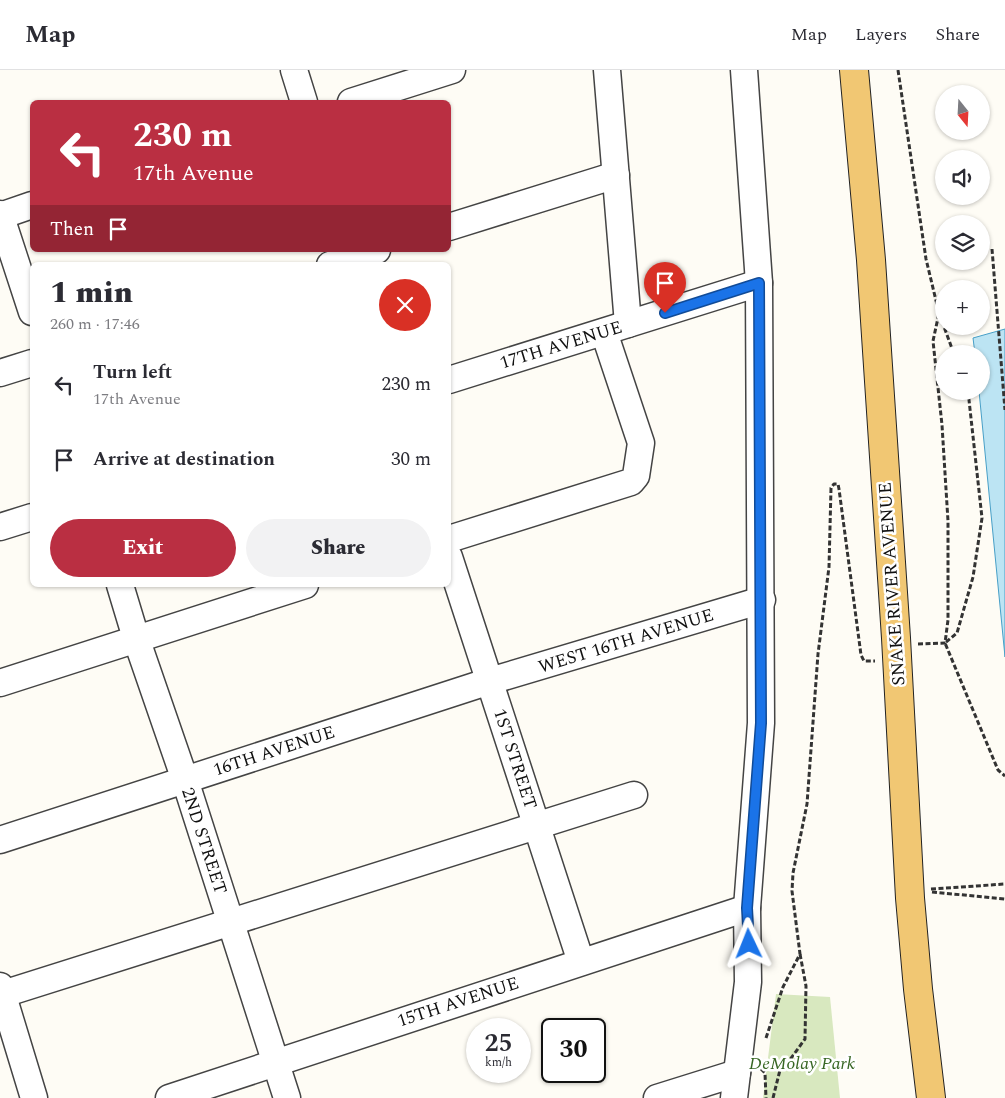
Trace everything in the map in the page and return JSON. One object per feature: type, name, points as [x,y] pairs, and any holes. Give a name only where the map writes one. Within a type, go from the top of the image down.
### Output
[{"type":"main road","name":"SNAKE RIVER AVENUE","points":[[854,70],[872,270],[896,646],[909,890],[918,989],[932,1098]]},
{"type":"street","points":[[294,70],[303,100]]},
{"type":"street","points":[[356,100],[452,70]]},
{"type":"street","points":[[607,70],[628,324]]},
{"type":"street","points":[[658,1098],[743,1079],[748,982],[747,908],[761,723],[762,600],[759,283],[744,70]]},
{"type":"street","points":[[451,226],[616,175]]},
{"type":"street","points":[[30,206],[0,215],[30,306]]},
{"type":"street","points":[[345,260],[371,252]]},
{"type":"street","name":"17TH AVENUE","points":[[451,379],[759,283]]},
{"type":"street","points":[[451,538],[631,482],[636,476],[641,443],[604,332]]},
{"type":"street","points":[[0,373],[30,364]]},
{"type":"street","points":[[0,527],[30,518]]},
{"type":"street","name":"1ST STREET","points":[[451,563],[581,962]]},
{"type":"street","name":"2ND STREET","points":[[121,587],[287,1098]]},
{"type":"street","points":[[0,683],[298,587]]},
{"type":"street","name":"WEST 16TH AVENUE","points":[[490,681],[762,600]]},
{"type":"street","name":"16TH AVENUE","points":[[0,840],[490,681]]},
{"type":"street","points":[[34,1098],[1,992],[231,924],[634,795]]},
{"type":"street","name":"15TH AVENUE","points":[[169,1098],[747,908]]},
{"type":"path","points":[[898,70],[926,259],[935,296]]},
{"type":"path","points":[[992,249],[1005,410]]},
{"type":"path","points":[[935,332],[933,341],[942,426],[948,520],[948,620],[946,643],[998,770],[1005,776]]},
{"type":"path","points":[[914,644],[946,643],[957,633],[972,577],[982,518],[969,400]]},
{"type":"path","points":[[773,1098],[781,1066],[789,1061],[805,1040],[806,986],[792,891],[793,873],[807,804],[818,654],[829,567],[831,488],[834,484],[838,484],[839,489],[861,655],[864,660],[869,662]]},
{"type":"path","points":[[909,890],[1005,884]]},
{"type":"path","points":[[909,890],[1005,899]]},
{"type":"path","points":[[766,1038],[783,987],[800,954]]},
{"type":"path","points":[[743,1079],[765,1073],[766,1098]]},
{"type":"green space","name":"DeMolay Park","points":[[776,994],[830,997],[840,1098],[763,1098]]},
{"type":"water","points":[[1005,329],[1005,657],[980,400],[990,400],[990,345],[974,345],[973,338],[990,335],[990,333]]},
{"type":"route","points":[[665,313],[759,283],[762,600],[761,723],[747,908],[749,944]]}]
